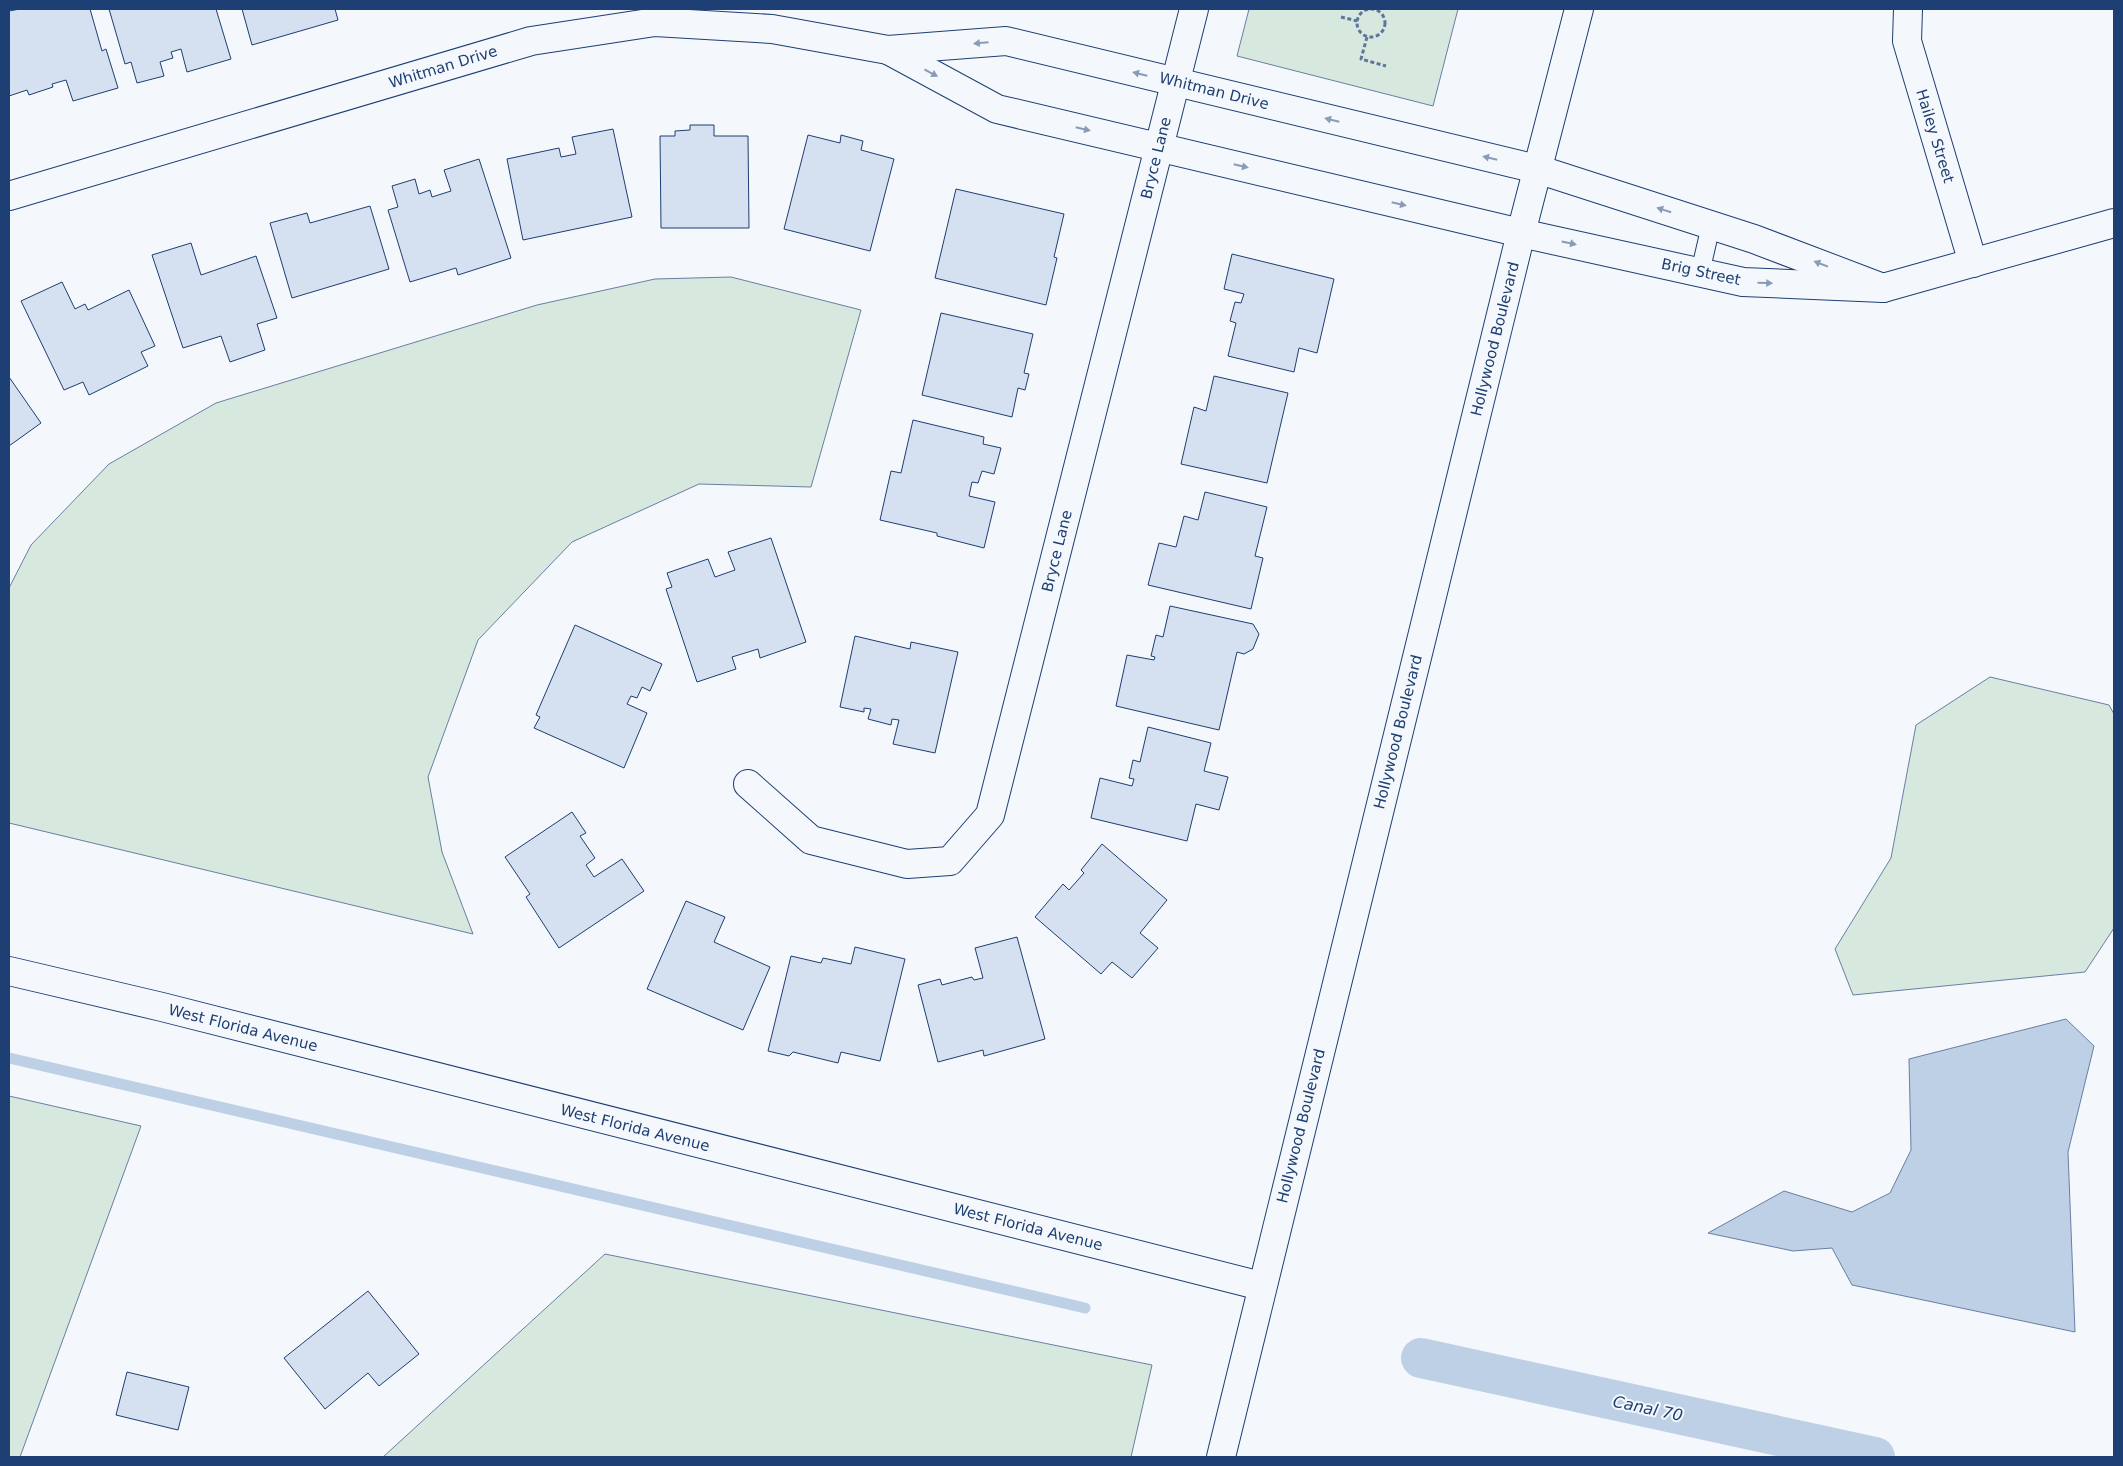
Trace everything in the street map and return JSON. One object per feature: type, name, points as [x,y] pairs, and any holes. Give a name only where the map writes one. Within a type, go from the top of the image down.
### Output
[{"type":"street","name":"Bryce Lane","points":[[748,784],[812,840],[907,864],[950,861],[990,815],[1194,9]]},
{"type":"street","name":"Hollywood Boulevard","points":[[1221,1457],[1261,1286],[1521,233],[1580,9]]},
{"type":"street","name":"Hailey Street","points":[[1908,9],[1907,41],[1973,263]]},
{"type":"street","name":"Whitman Drive","points":[[9,196],[531,41],[655,22],[772,29],[888,50],[1006,41],[1537,169]]},
{"type":"street","name":"Whitman Drive","points":[[888,50],[997,109],[1521,233]]},
{"type":"street","points":[[1537,169],[1754,239],[1883,288]]},
{"type":"street","name":"Brig Street","points":[[1521,233],[1743,282],[1883,288],[2114,222]]},
{"type":"street","name":"West Florida Avenue","points":[[9,971],[162,1007],[1261,1286]]},
{"type":"lane","points":[[1700,273],[1711,225]]},
{"type":"path","points":[[1376,9],[1384,16],[1386,26],[1381,34],[1372,38],[1359,32],[1357,21],[1362,12],[1376,9]]},
{"type":"path","points":[[1342,17],[1357,21]]},
{"type":"path","points":[[1367,37],[1362,59],[1386,66]]},
{"type":"shaded area","points":[[1249,9],[1458,9],[1433,106],[1237,56]]},
{"type":"shaded area","points":[[731,277],[861,310],[811,487],[699,484],[572,542],[478,640],[428,777],[442,852],[473,934],[9,823],[9,588],[31,545],[109,464],[216,403],[537,305],[655,279]]},
{"type":"shaded area","points":[[1990,677],[2109,705],[2114,714],[2114,928],[2085,972],[1853,995],[1835,949],[1891,858],[1916,725]]},
{"type":"shaded area","points":[[9,1096],[141,1126],[20,1457],[9,1457]]},
{"type":"shaded area","points":[[605,1254],[1152,1365],[1131,1457],[383,1457]]},
{"type":"water","points":[[2066,1019],[2094,1046],[2068,1152],[2075,1332],[1852,1285],[1832,1248],[1793,1251],[1708,1233],[1784,1191],[1852,1212],[1890,1193],[1911,1150],[1909,1059]]},
{"type":"building","points":[[20,9],[90,9],[102,51],[106,49],[118,88],[73,101],[66,80],[52,84],[53,87],[29,95],[27,90],[9,96],[9,11]]},
{"type":"building","points":[[109,9],[216,9],[231,59],[187,72],[181,49],[171,52],[173,58],[160,62],[164,76],[137,83],[131,62],[125,64]]},
{"type":"building","points":[[242,9],[335,9],[338,20],[252,45]]},
{"type":"building","points":[[690,125],[714,125],[714,136],[748,136],[749,228],[661,228],[660,136],[675,136],[675,131],[690,130]]},
{"type":"building","points":[[613,129],[632,217],[523,240],[507,159],[559,148],[561,157],[576,154],[572,137]]},
{"type":"building","points":[[808,135],[840,143],[841,135],[863,141],[861,150],[894,159],[870,251],[784,229]]},
{"type":"building","points":[[479,159],[511,258],[458,275],[456,268],[410,282],[388,210],[398,207],[392,186],[415,179],[419,194],[430,190],[432,197],[451,191],[444,170]]},
{"type":"building","points":[[956,189],[1064,214],[1054,257],[1057,258],[1046,305],[935,278]]},
{"type":"building","points":[[370,206],[389,269],[292,298],[270,223],[307,213],[310,223]]},
{"type":"building","points":[[191,243],[201,275],[256,256],[277,318],[257,324],[265,350],[230,362],[221,336],[183,348],[152,255]]},
{"type":"building","points":[[1232,254],[1334,279],[1317,353],[1299,348],[1294,372],[1228,356],[1236,323],[1230,321],[1235,302],[1241,303],[1244,294],[1224,289]]},
{"type":"building","points":[[62,282],[75,309],[85,304],[88,310],[129,290],[155,346],[141,352],[148,366],[89,395],[83,382],[64,390],[21,301]]},
{"type":"building","points":[[941,313],[1033,334],[1024,373],[1029,374],[1025,390],[1018,388],[1012,417],[922,395]]},
{"type":"building","points":[[1214,376],[1288,393],[1267,483],[1181,464],[1194,407],[1206,411]]},
{"type":"building","points":[[9,377],[41,423],[9,446]]},
{"type":"building","points":[[913,420],[984,437],[983,444],[1001,448],[994,474],[982,471],[978,483],[972,482],[969,496],[995,502],[984,548],[937,536],[937,533],[880,520],[891,471],[901,473]]},
{"type":"building","points":[[1205,492],[1267,507],[1255,556],[1263,558],[1251,609],[1148,585],[1159,543],[1176,547],[1184,516],[1198,520]]},
{"type":"building","points":[[771,538],[806,642],[760,658],[758,649],[732,657],[736,669],[697,682],[666,589],[672,587],[667,573],[708,559],[715,577],[735,570],[728,552]]},
{"type":"building","points":[[1170,606],[1253,624],[1259,634],[1253,649],[1244,654],[1237,652],[1219,730],[1116,706],[1127,655],[1154,660],[1155,657],[1151,656],[1156,635],[1163,637]]},
{"type":"building","points":[[575,625],[662,664],[650,691],[642,687],[637,698],[631,696],[627,704],[647,713],[624,768],[534,728],[540,717],[536,715]]},
{"type":"building","points":[[855,636],[910,649],[911,642],[958,652],[935,753],[893,744],[899,720],[892,719],[891,725],[868,719],[871,709],[864,708],[864,712],[840,707]]},
{"type":"building","points":[[1148,727],[1211,743],[1204,771],[1228,777],[1219,810],[1196,804],[1187,841],[1091,818],[1100,778],[1132,786],[1134,779],[1129,778],[1133,760],[1140,762]]},
{"type":"building","points":[[572,812],[586,833],[580,836],[595,858],[586,865],[594,877],[622,859],[644,891],[559,948],[526,897],[530,894],[505,857]]},
{"type":"building","points":[[1102,844],[1167,900],[1140,933],[1158,948],[1132,978],[1112,962],[1101,974],[1035,917],[1063,884],[1069,890],[1084,873],[1081,870]]},
{"type":"building","points":[[686,901],[725,917],[714,942],[770,967],[743,1030],[647,989]]},
{"type":"building","points":[[1017,937],[1045,1039],[984,1056],[983,1050],[938,1062],[918,985],[940,979],[942,985],[972,977],[974,980],[983,978],[975,948]]},
{"type":"building","points":[[855,947],[905,959],[880,1061],[841,1052],[838,1063],[793,1052],[789,1056],[768,1051],[791,956],[821,963],[823,958],[851,964]]},
{"type":"building","points":[[368,1291],[419,1354],[379,1386],[368,1373],[325,1409],[284,1358]]},
{"type":"building","points":[[127,1372],[189,1387],[178,1430],[116,1415]]},
{"type":"waterway","points":[[9,1058],[1085,1308]]},
{"type":"waterway","name":"Canal 70","points":[[1421,1358],[1875,1457]]}]
